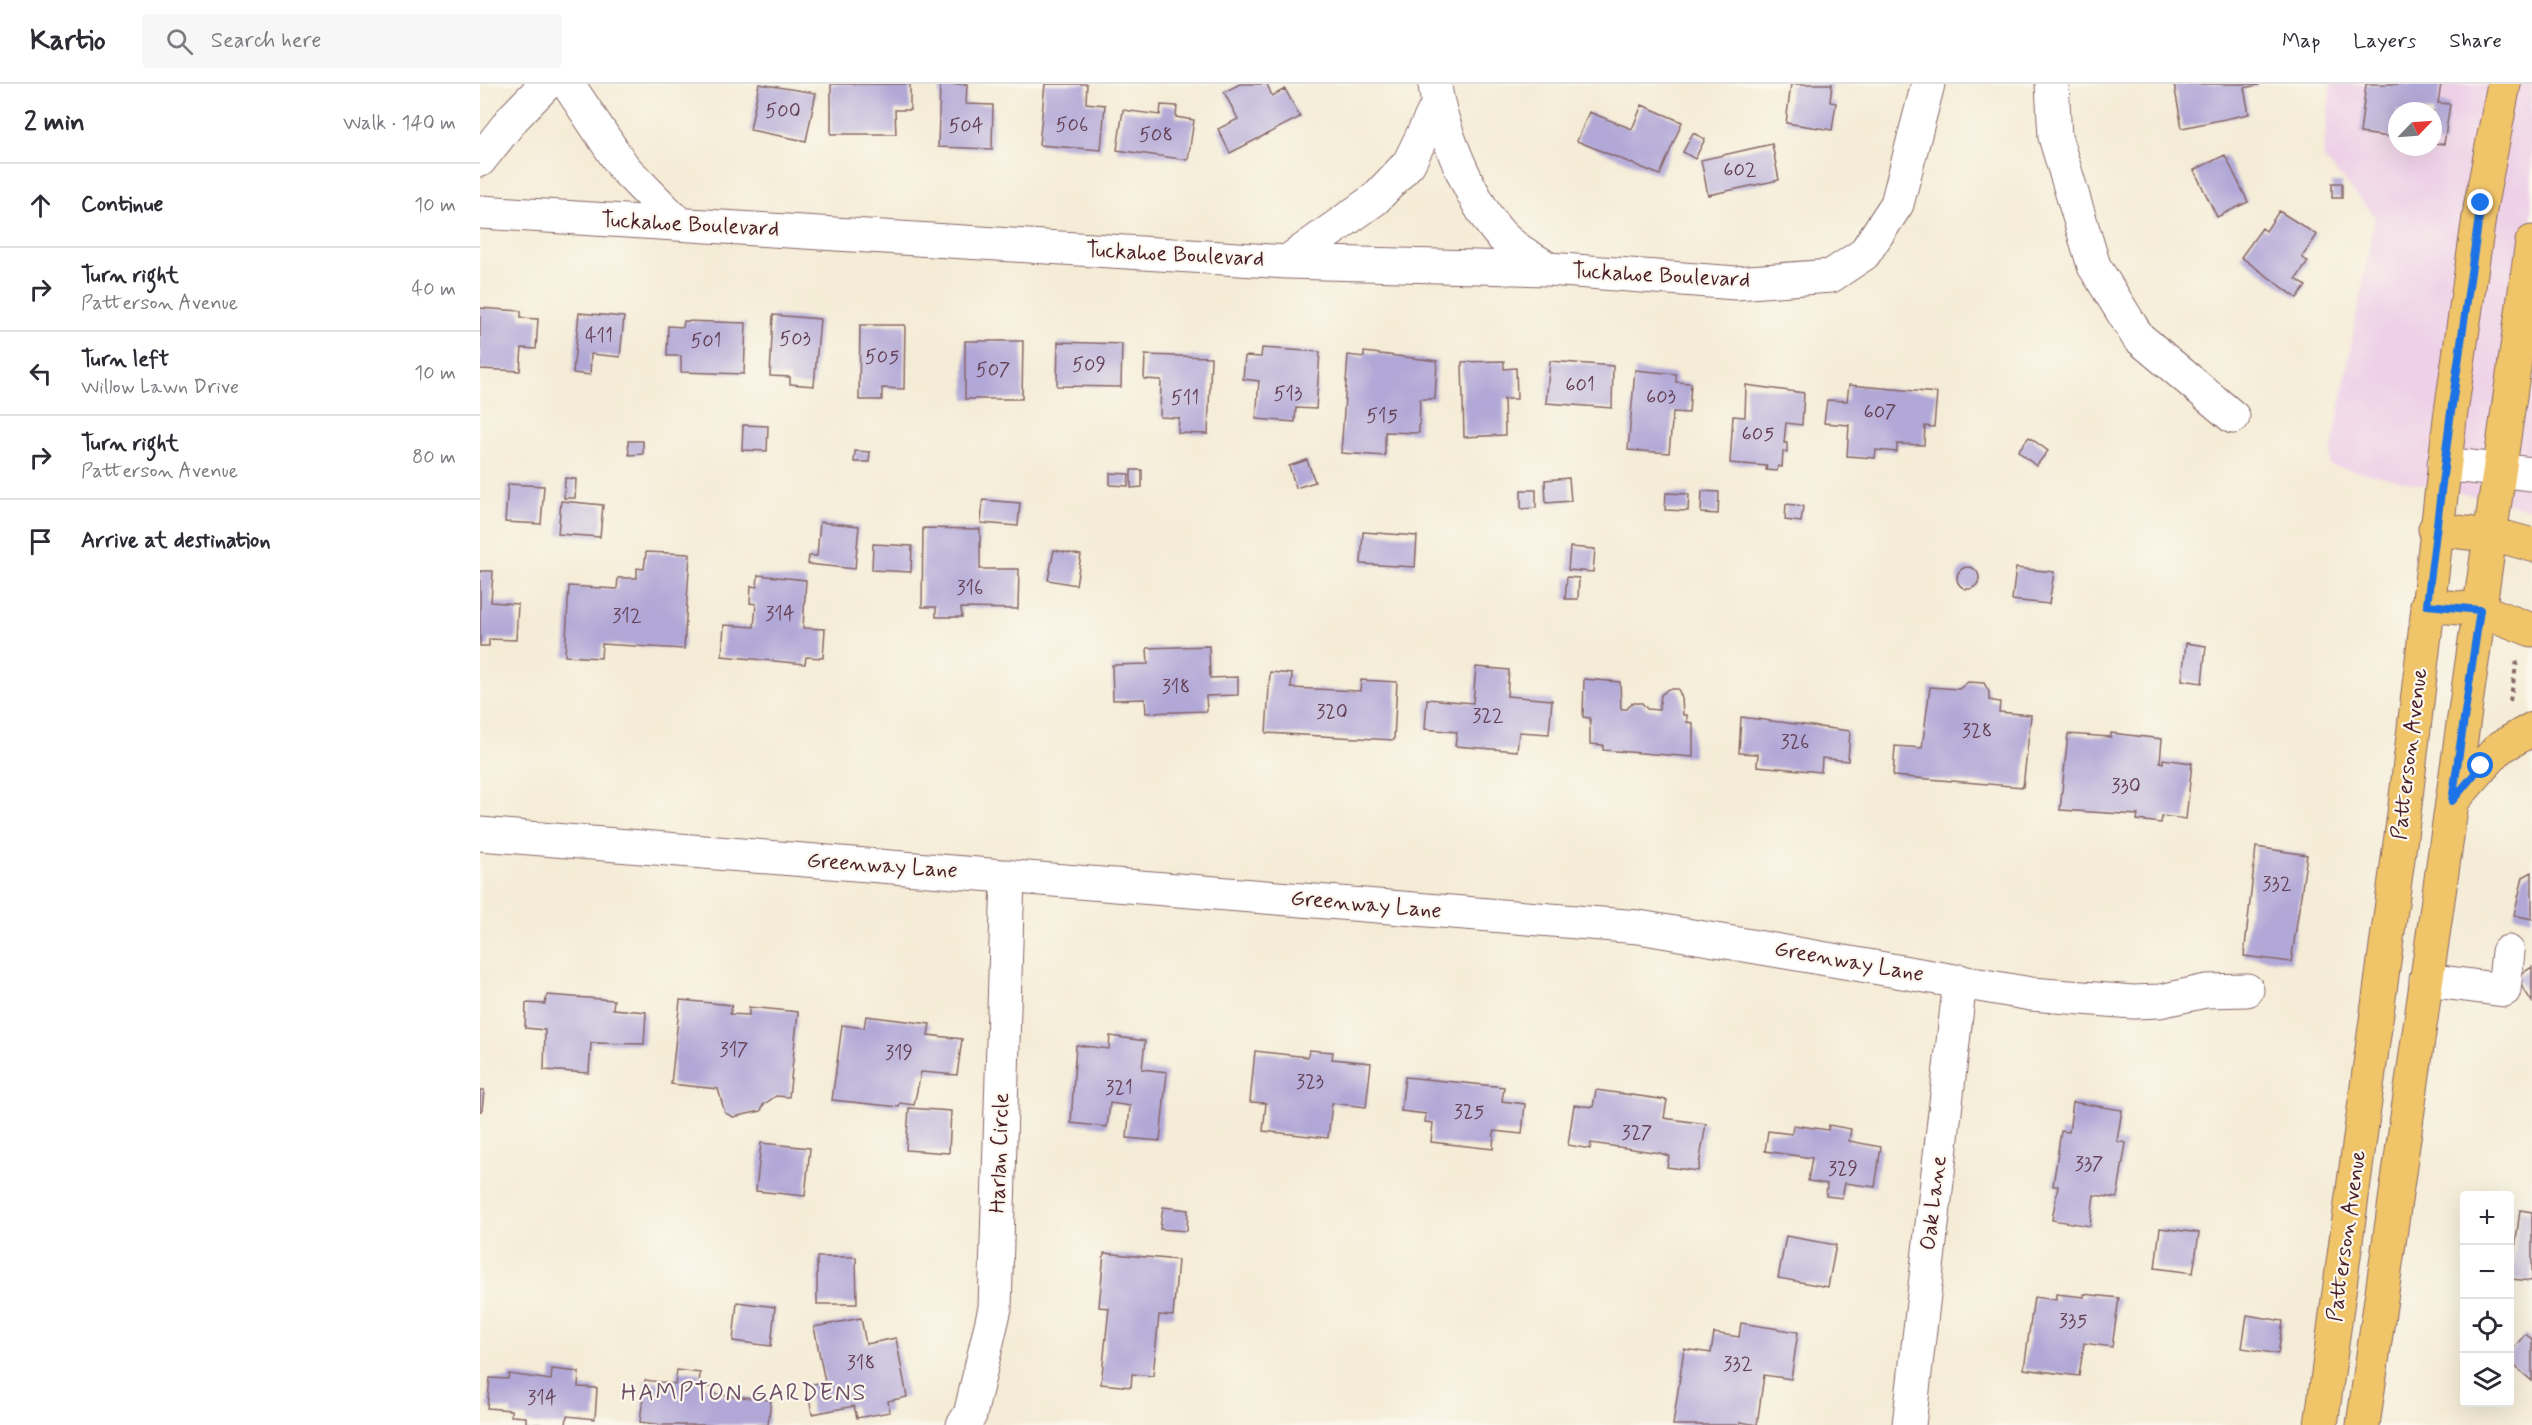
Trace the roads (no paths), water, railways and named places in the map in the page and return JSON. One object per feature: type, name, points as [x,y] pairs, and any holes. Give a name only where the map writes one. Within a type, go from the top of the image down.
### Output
[{"type":"main road","name":"Patterson Avenue","points":[[2321,1425],[2404,814],[2435,529],[2481,203],[2504,84]]},
{"type":"main road","name":"Patterson Avenue","points":[[2363,1425],[2532,242]]},
{"type":"main road","points":[[2435,529],[2490,536],[2532,545]]},
{"type":"main road","points":[[2427,605],[2480,610],[2525,644]]},
{"type":"main road","points":[[2452,801],[2499,748],[2532,729]]},
{"type":"street","points":[[480,160],[514,117],[546,84]]},
{"type":"street","points":[[568,84],[624,168],[678,223]]},
{"type":"street","name":"Tuckahoe Boulevard","points":[[480,212],[1287,262],[1549,269],[1736,283],[1831,276],[1864,254],[1897,204],[1928,84]]},
{"type":"street","points":[[2052,84],[2055,137],[2094,266],[2138,337],[2233,417]]},
{"type":"street","points":[[1287,262],[1375,199],[1409,163],[1436,94]]},
{"type":"street","points":[[1436,94],[1476,201],[1505,240],[1549,269]]},
{"type":"street","points":[[2444,464],[2532,474]]},
{"type":"street","name":"Greenway Lane","points":[[480,834],[1639,927],[2031,994],[2133,1002],[2160,1001],[2206,991],[2247,990]]},
{"type":"street","name":"Harlan Circle","points":[[963,1425],[970,1414],[996,1308],[1008,876]]},
{"type":"street","points":[[2426,980],[2504,990],[2508,952]]},
{"type":"street","name":"Oak Lane","points":[[1909,1425],[1960,981]]},
{"type":"district","name":"HAMPTON GARDENS","points":[[744,1393]]}]
